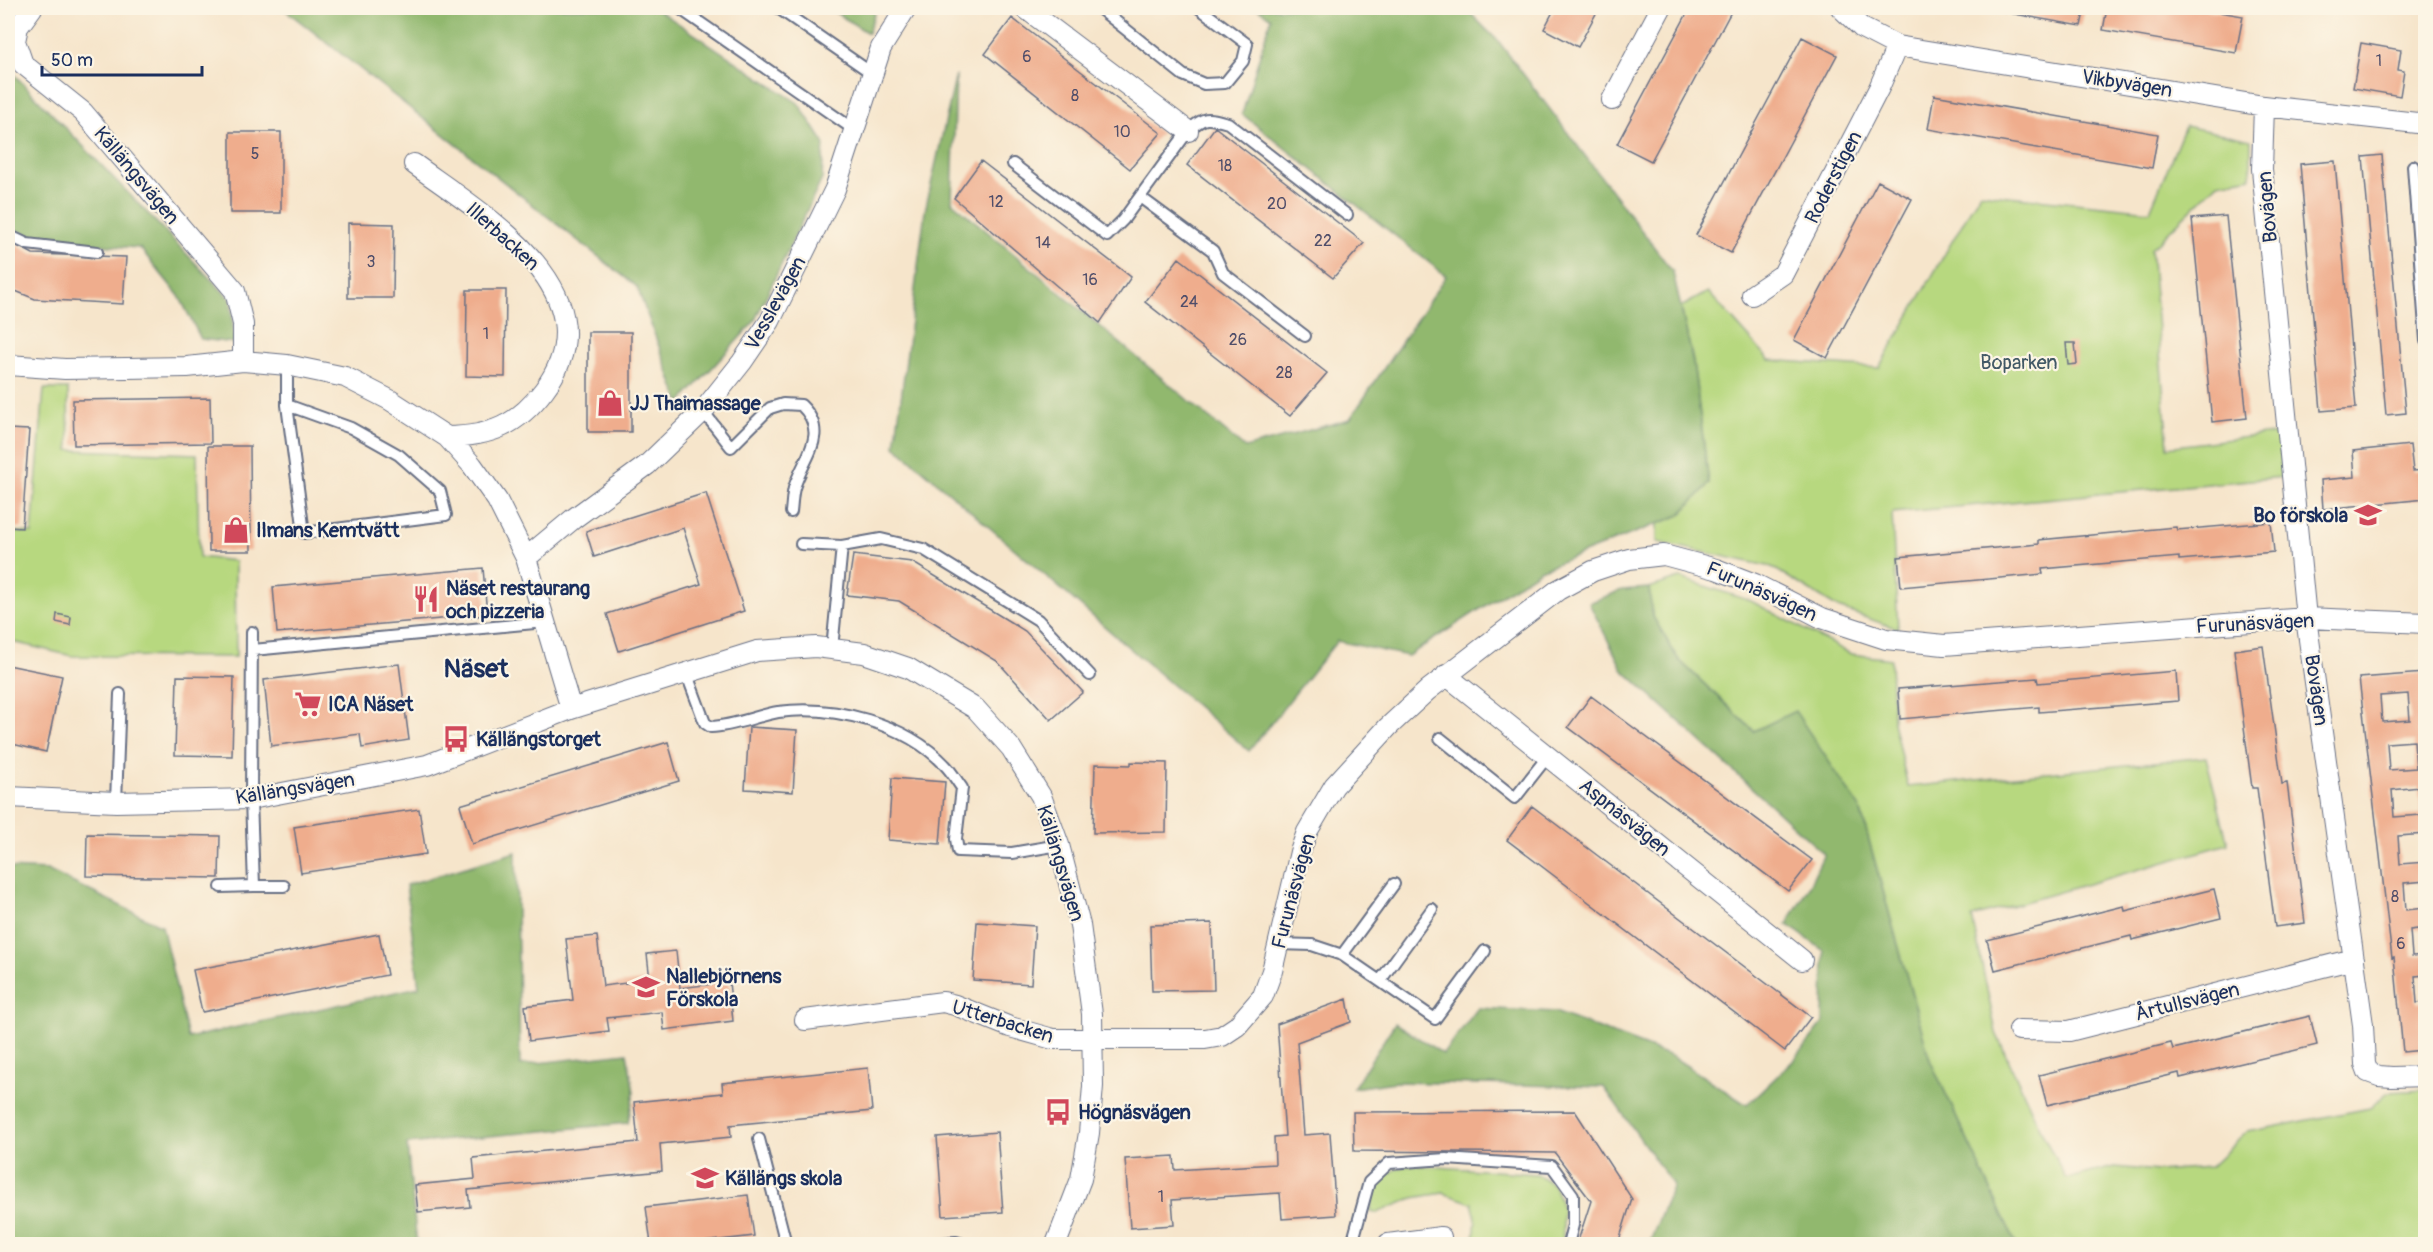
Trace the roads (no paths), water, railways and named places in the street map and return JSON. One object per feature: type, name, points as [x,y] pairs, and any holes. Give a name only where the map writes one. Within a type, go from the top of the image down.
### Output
[{"type":"street","name":"Källängsvägen","points":[[32,8],[18,27],[15,41],[23,64],[83,112],[235,291],[243,324],[243,361]]},
{"type":"street","name":"Vesslevägen","points":[[526,558],[573,519],[647,465],[702,411],[770,321],[835,189],[856,131],[881,48],[906,8]]},
{"type":"street","points":[[1025,8],[1188,131]]},
{"type":"street","points":[[1612,100],[1661,8]]},
{"type":"street","name":"Vikbyvägen","points":[[1841,8],[1862,28],[1897,46],[2264,106],[2426,124]]},
{"type":"street","name":"Roderstigen","points":[[1752,294],[1784,274],[1879,88],[1897,46]]},
{"type":"street","name":"Bovägen","points":[[2264,106],[2262,169],[2306,618],[2363,1025],[2365,1064],[2368,1072],[2385,1077],[2426,1076]]},
{"type":"street","name":"Illerbacken","points":[[414,164],[491,220],[531,257],[554,290],[564,325],[562,358],[548,385],[532,406],[513,422],[494,431],[476,436],[447,437]]},
{"type":"street","points":[[8,365],[64,369],[187,367],[243,361],[287,365],[345,377],[390,400],[447,437],[472,465],[497,500],[526,558],[571,709]]},
{"type":"street","name":"Furunäsvägen","points":[[1094,1039],[1205,1039],[1222,1036],[1237,1026],[1263,996],[1307,831],[1334,786],[1388,728],[1446,675],[1558,590],[1593,571],[1629,559],[1664,555],[1700,564],[1755,584],[1822,618],[1864,632],[1886,639],[1944,645],[2306,618],[2426,622]]},
{"type":"street","name":"Källängsvägen","points":[[8,797],[116,802],[251,798],[427,765],[571,709],[757,651],[816,647],[864,652],[908,668],[976,709],[1011,748],[1041,796],[1059,845],[1080,925],[1092,1014],[1093,1086],[1089,1133],[1081,1179],[1056,1245]]},
{"type":"street","name":"Aspnäsvägen","points":[[1446,675],[1802,960]]},
{"type":"street","name":"Årtullsvägen","points":[[2019,1030],[2069,1031],[2354,959]]},
{"type":"street","name":"Utterbacken","points":[[805,1020],[942,1002],[1030,1034],[1053,1039],[1094,1039]]},
{"type":"street","points":[[1388,1245],[1441,1237]]},
{"type":"lane","points":[[680,8],[856,131]]},
{"type":"lane","points":[[778,8],[873,74]]},
{"type":"lane","points":[[1100,8],[1183,75],[1204,84],[1225,82],[1243,61],[1247,44],[1199,8]]},
{"type":"lane","points":[[1013,164],[1107,236],[1123,220],[1188,131],[1200,120],[1209,118],[1228,123],[1347,214]]},
{"type":"lane","points":[[2413,166],[2426,341]]},
{"type":"lane","points":[[1140,197],[1213,251],[1223,273],[1305,336]]},
{"type":"lane","points":[[8,235],[27,244],[97,252]]},
{"type":"lane","points":[[287,365],[287,405],[304,533],[446,516],[440,491],[399,455],[351,428],[287,405]]},
{"type":"lane","points":[[702,411],[731,447],[770,408],[783,404],[801,405],[808,412],[814,429],[815,443],[794,488],[791,512]]},
{"type":"lane","points":[[801,544],[842,546],[881,539],[923,549],[1038,620],[1090,675]]},
{"type":"lane","points":[[832,649],[842,546]]},
{"type":"lane","points":[[253,650],[545,622]]},
{"type":"lane","points":[[252,632],[251,798],[254,886]]},
{"type":"lane","points":[[686,672],[705,723],[711,727],[789,711],[855,715],[885,726],[919,745],[945,765],[962,788],[956,839],[958,851],[1012,853],[1059,845]]},
{"type":"lane","points":[[116,802],[120,694]]},
{"type":"lane","points":[[1440,738],[1515,798],[1548,756]]},
{"type":"lane","points":[[1342,955],[1394,884]]},
{"type":"lane","points":[[221,887],[284,886]]},
{"type":"lane","points":[[1380,981],[1432,909]]},
{"type":"lane","points":[[1278,944],[1312,945],[1342,955],[1435,1019],[1485,951]]},
{"type":"lane","points":[[759,1139],[786,1245]]},
{"type":"lane","points":[[1352,1245],[1369,1182],[1389,1163],[1446,1159],[1552,1166],[1573,1194],[1573,1225],[1568,1245]]},
{"type":"lane","points":[[927,1245],[956,1242],[963,1245]]},
{"type":"place","name":"JJ Thaimassage","points":[[610,403]]},
{"type":"place","name":"Bo förskola","points":[[2368,515]]},
{"type":"place","name":"Ilmans Kemtvätt","points":[[236,530]]},
{"type":"place","name":"Näset restaurang och pizzeria","points":[[426,599]]},
{"type":"place","name":"ICA Näset","points":[[308,704]]},
{"type":"place","name":"Källängstorget","points":[[456,739]]},
{"type":"place","name":"Nallebjörnens Förskola","points":[[646,987]]},
{"type":"place","name":"Högnäsvägen","points":[[1058,1112]]},
{"type":"place","name":"Källängs skola","points":[[705,1178]]},
{"type":"district","name":"Näset","points":[[476,668]]},
{"type":"park label","name":"Boparken","points":[[2019,362]]}]
